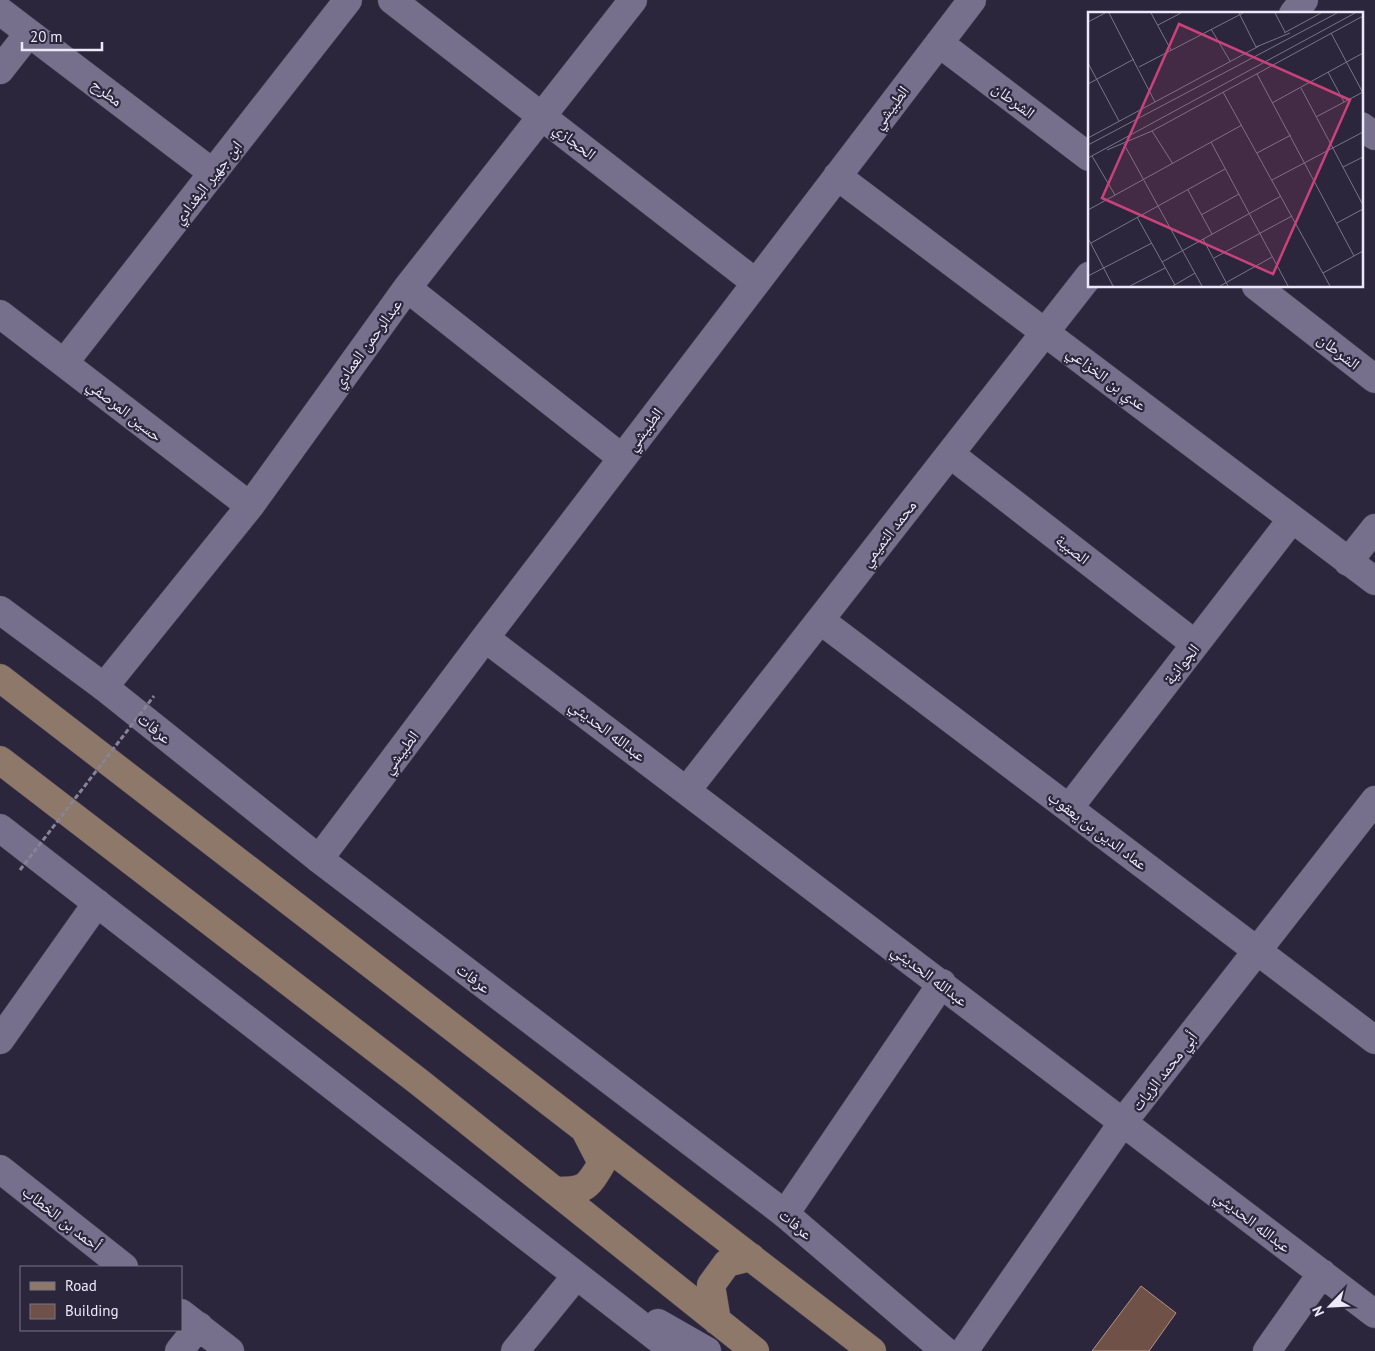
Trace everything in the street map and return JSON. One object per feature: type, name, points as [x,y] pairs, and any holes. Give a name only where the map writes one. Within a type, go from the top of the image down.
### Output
[{"type":"main road","points":[[0,678],[872,1351]]},
{"type":"main road","points":[[0,760],[419,1082],[755,1351]]},
{"type":"main road","points":[[555,1191],[578,1191],[592,1180],[602,1164],[585,1130]]},
{"type":"main road","points":[[717,1321],[712,1285],[727,1263],[751,1257]]},
{"type":"street","name":"ابن جهير البغدادي","points":[[64,363],[348,0]]},
{"type":"street","name":"الحجازي","points":[[392,0],[756,283]]},
{"type":"street","name":"عبدالرحمن العمادي","points":[[104,687],[250,506],[407,288],[633,0]]},
{"type":"street","name":"الطبيشي","points":[[319,859],[485,638],[972,0]]},
{"type":"street","points":[[1295,12],[1304,0]]},
{"type":"street","name":"مطرح","points":[[0,11],[213,173]]},
{"type":"street","points":[[0,70],[29,33]]},
{"type":"street","name":"الشرطان","points":[[939,43],[1088,156]]},
{"type":"street","points":[[1362,127],[1375,136]]},
{"type":"street","name":"عدي بن الخزاعي","points":[[838,176],[1375,581]]},
{"type":"street","name":"محمد التميمي","points":[[687,790],[1088,277]]},
{"type":"street","points":[[407,288],[622,458]]},
{"type":"street","name":"الشرطان","points":[[1259,288],[1375,379]]},
{"type":"street","name":"حسين المرصفي","points":[[0,314],[250,506]]},
{"type":"street","name":"الصبية","points":[[950,454],[1195,644]]},
{"type":"street","name":"الجوانية","points":[[1069,808],[1292,519]]},
{"type":"street","points":[[1348,562],[1375,528]]},
{"type":"street","name":"عرفات","points":[[0,610],[104,687],[319,859],[784,1214],[945,1351]]},
{"type":"street","name":"عماد الدين بن يعقوب","points":[[820,620],[1375,1040]]},
{"type":"street","name":"عبدالله الحديثي","points":[[485,638],[942,983],[1375,1314]]},
{"type":"street","name":"أبي محمد الزيات","points":[[964,1351],[1124,1122],[1375,800]]},
{"type":"street","points":[[0,828],[674,1351]]},
{"type":"street","points":[[0,1040],[97,903]]},
{"type":"street","points":[[784,1214],[942,983]]},
{"type":"street","name":"أحمد بن الخطاب","points":[[0,1170],[123,1266]]},
{"type":"street","points":[[1266,1351],[1322,1273]]},
{"type":"street","points":[[515,1351],[576,1276]]},
{"type":"street","points":[[576,1276],[707,1351]]},
{"type":"street","points":[[179,1351],[190,1319],[230,1351]]},
{"type":"path","points":[[20,870],[154,696]]},
{"type":"building","points":[[1141,1286],[1176,1313],[1149,1351],[1092,1351]]}]
